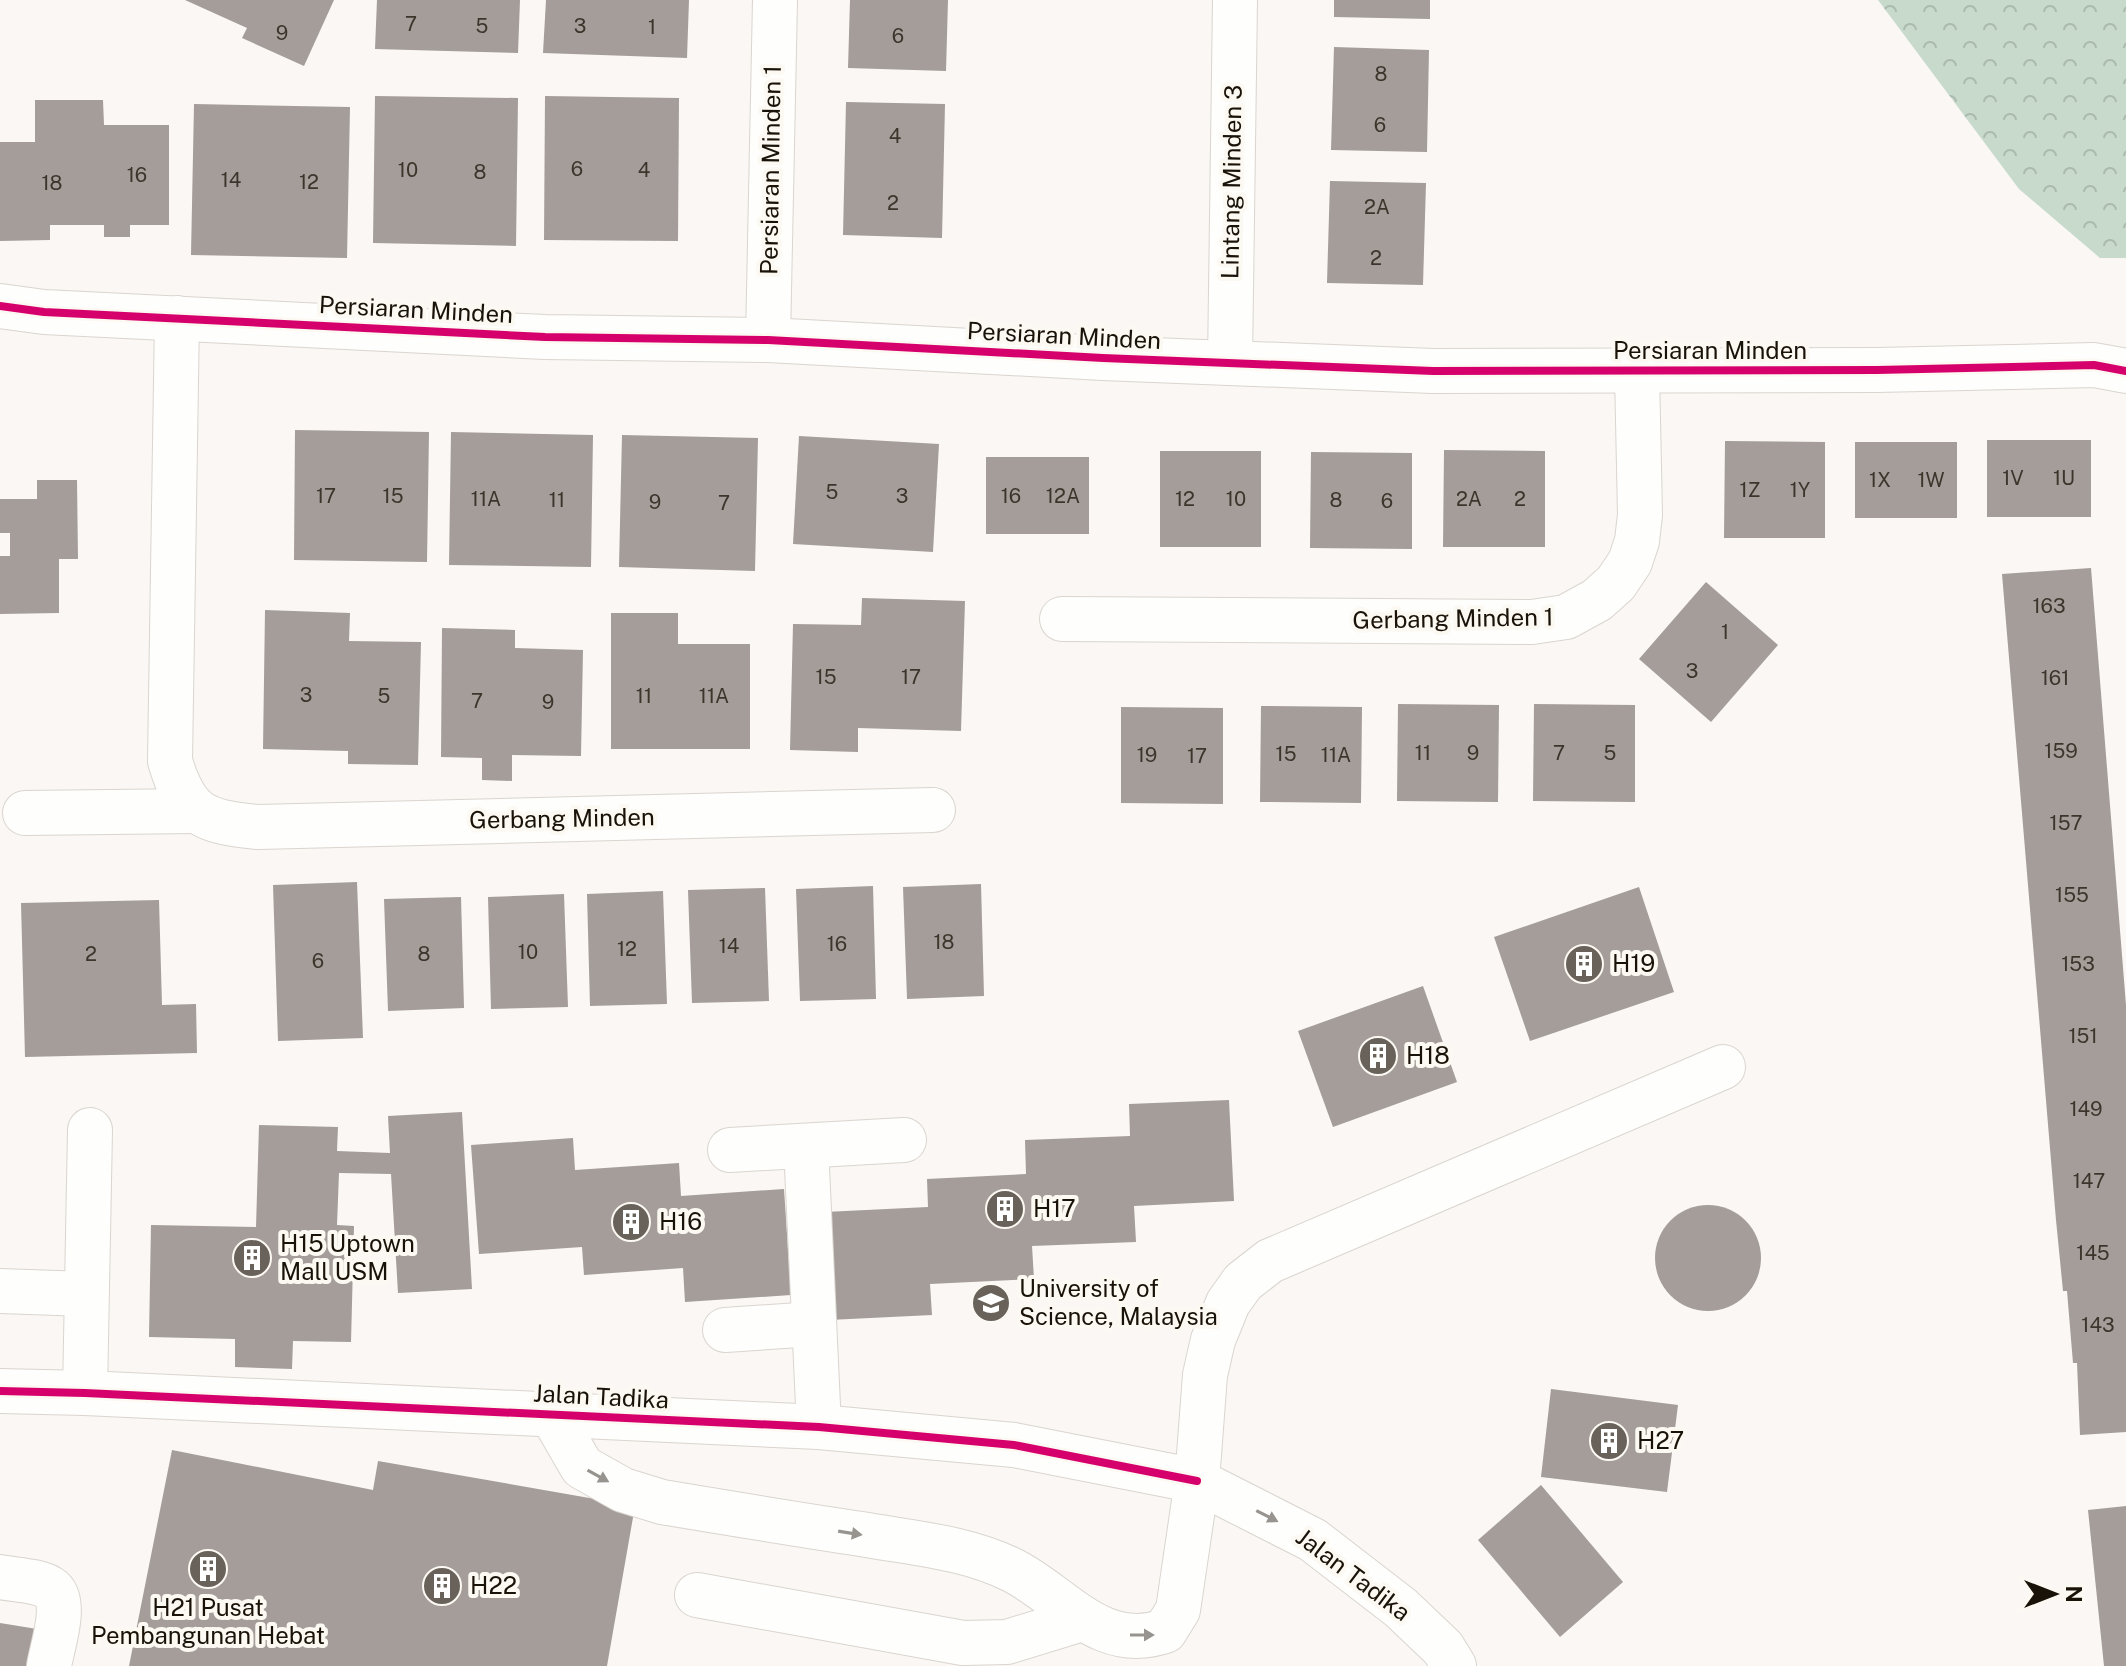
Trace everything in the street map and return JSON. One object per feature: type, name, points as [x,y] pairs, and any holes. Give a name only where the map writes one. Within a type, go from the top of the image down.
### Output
[{"type":"street","name":"Persiaran Minden 1","points":[[768,340],[775,0]]},
{"type":"street","name":"Lintang Minden 3","points":[[1230,363],[1235,0]]},
{"type":"street","name":"Persiaran Minden","points":[[0,306],[44,312],[545,337],[768,340],[1433,371],[1637,372],[2094,365],[2126,371]]},
{"type":"street","points":[[177,318],[170,761],[178,788],[195,811]]},
{"type":"street","name":"Gerbang Minden 1","points":[[1062,619],[1532,622],[1566,617],[1597,600],[1616,583],[1630,562],[1637,541],[1640,515],[1637,372]]},
{"type":"street","name":"Gerbang Minden","points":[[25,813],[195,811],[223,824],[258,827],[933,810]]},
{"type":"street","points":[[552,1415],[582,1467],[623,1490],[662,1502],[951,1549],[1014,1571],[1082,1619],[1100,1628],[1145,1638],[1165,1631],[1178,1610],[1197,1481],[1205,1375],[1213,1340],[1228,1303],[1243,1282],[1270,1261],[1723,1067]]},
{"type":"street","points":[[85,1393],[90,1130]]},
{"type":"street","points":[[730,1150],[904,1140]]},
{"type":"street","points":[[806,1146],[819,1427]]},
{"type":"street","points":[[0,1291],[86,1294]]},
{"type":"street","points":[[725,1330],[814,1324]]},
{"type":"street","name":"Jalan Tadika","points":[[0,1391],[819,1427],[1014,1445],[1197,1481],[1313,1540],[1401,1608],[1443,1648],[1454,1666]]},
{"type":"street","points":[[0,1577],[48,1586],[57,1595],[60,1608],[49,1666]]},
{"type":"street","points":[[697,1595],[963,1643],[1007,1642],[1082,1619]]},
{"type":"green space","points":[[1878,0],[2126,0],[2126,258],[2100,258],[2019,189]]},
{"type":"building","points":[[185,0],[334,0],[304,66],[242,38],[247,28]]},
{"type":"building","points":[[377,0],[520,0],[518,53],[375,49]]},
{"type":"building","points":[[546,0],[689,0],[687,58],[543,53]]},
{"type":"building","points":[[850,0],[948,0],[946,71],[848,68]]},
{"type":"building","points":[[1334,0],[1430,0],[1430,19],[1334,17]]},
{"type":"building","points":[[1334,47],[1429,50],[1427,152],[1331,150]]},
{"type":"building","points":[[375,96],[518,98],[516,246],[373,243]]},
{"type":"building","points":[[545,96],[679,98],[678,241],[544,240]]},
{"type":"building","points":[[35,100],[103,100],[104,125],[169,125],[169,225],[130,225],[130,237],[104,237],[104,225],[50,225],[50,240],[0,241],[0,142],[35,142]]},
{"type":"building","points":[[846,102],[945,104],[942,238],[843,235]]},
{"type":"building","points":[[194,104],[350,107],[347,258],[191,255]]},
{"type":"building","points":[[1330,181],[1426,183],[1423,285],[1327,283]]},
{"type":"building","points":[[295,430],[429,432],[427,562],[294,560]]},
{"type":"building","points":[[451,432],[593,435],[591,567],[449,565]]},
{"type":"building","points":[[622,435],[758,438],[755,571],[619,567]]},
{"type":"building","points":[[799,436],[939,444],[933,552],[793,544]]},
{"type":"building","points":[[1987,440],[2091,440],[2091,517],[1987,517]]},
{"type":"building","points":[[1725,441],[1825,442],[1825,538],[1724,538]]},
{"type":"building","points":[[1855,442],[1957,442],[1957,518],[1855,518]]},
{"type":"building","points":[[1444,450],[1545,451],[1545,547],[1443,547]]},
{"type":"building","points":[[1160,451],[1261,451],[1261,547],[1160,547]]},
{"type":"building","points":[[1311,452],[1412,453],[1412,549],[1310,548]]},
{"type":"building","points":[[986,457],[1089,457],[1089,534],[986,534]]},
{"type":"building","points":[[37,480],[77,480],[78,559],[59,559],[59,613],[0,614],[0,556],[10,556],[10,533],[0,533],[0,499],[37,499]]},
{"type":"building","points":[[2091,568],[2126,1005],[2126,1432],[2080,1435],[2077,1363],[2073,1363],[2067,1291],[2063,1291],[2056,1220],[2002,574]]},
{"type":"building","points":[[1706,582],[1778,645],[1711,722],[1639,659]]},
{"type":"building","points":[[862,598],[965,601],[961,731],[858,728],[858,752],[790,750],[793,624],[861,625]]},
{"type":"building","points":[[265,610],[350,613],[349,641],[421,642],[418,765],[348,764],[348,751],[263,749]]},
{"type":"building","points":[[611,613],[678,613],[678,644],[750,644],[750,749],[611,749]]},
{"type":"building","points":[[442,628],[515,630],[515,648],[583,650],[581,756],[512,755],[512,781],[482,780],[482,758],[441,757]]},
{"type":"building","points":[[1398,704],[1499,705],[1498,802],[1397,801]]},
{"type":"building","points":[[1534,704],[1635,705],[1635,802],[1533,801]]},
{"type":"building","points":[[1261,706],[1362,707],[1361,803],[1260,802]]},
{"type":"building","points":[[1121,707],[1223,708],[1223,804],[1121,803]]},
{"type":"building","points":[[357,882],[363,1038],[278,1041],[273,885]]},
{"type":"building","points":[[981,884],[984,996],[907,999],[903,887]]},
{"type":"building","points":[[873,886],[876,999],[800,1001],[796,889]]},
{"type":"building","name":"H19","points":[[1639,887],[1674,992],[1530,1041],[1494,937]]},
{"type":"building","points":[[765,888],[769,1001],[692,1003],[688,890]]},
{"type":"building","points":[[663,891],[667,1004],[590,1006],[587,894]]},
{"type":"building","points":[[564,894],[568,1007],[491,1009],[488,897]]},
{"type":"building","points":[[461,897],[464,1008],[388,1011],[384,899]]},
{"type":"building","points":[[159,900],[162,1005],[196,1004],[197,1053],[25,1057],[21,903]]},
{"type":"building","name":"H18","points":[[1423,986],[1457,1082],[1333,1127],[1298,1031]]},
{"type":"building","name":"H17","points":[[1229,1100],[1234,1201],[1134,1206],[1136,1242],[1032,1246],[1034,1279],[930,1284],[932,1315],[829,1320],[825,1212],[928,1207],[927,1179],[1026,1174],[1025,1140],[1130,1136],[1129,1104]]},
{"type":"building","name":"H15 Uptown Mall USM","points":[[462,1112],[472,1289],[398,1293],[391,1174],[339,1173],[337,1225],[354,1226],[351,1342],[293,1341],[292,1369],[235,1367],[235,1339],[149,1337],[151,1225],[256,1227],[259,1125],[338,1127],[337,1151],[390,1153],[388,1116]]},
{"type":"building","name":"H16","points":[[573,1138],[575,1170],[679,1163],[681,1196],[784,1189],[791,1295],[685,1302],[683,1268],[584,1275],[582,1247],[479,1254],[471,1145]]},
{"type":"building","points":[[1708,1205],[1728,1209],[1746,1220],[1757,1238],[1761,1258],[1757,1278],[1746,1296],[1728,1307],[1708,1311],[1688,1307],[1670,1296],[1659,1278],[1655,1258],[1659,1238],[1670,1220],[1688,1209]]},
{"type":"building","name":"H27","points":[[1551,1389],[1678,1405],[1667,1492],[1541,1477]]},
{"type":"building","name":"H22","points":[[172,1450],[373,1490],[378,1461],[635,1506],[607,1666],[129,1666]]},
{"type":"building","points":[[1541,1485],[1623,1582],[1560,1637],[1478,1540]]},
{"type":"building","points":[[2126,1506],[2126,1666],[2104,1666],[2088,1510]]},
{"type":"building","points":[[0,1623],[37,1629],[30,1666],[0,1666]]},
{"type":"cycle path","points":[[0,306],[44,312],[545,337],[768,340],[1433,371],[1877,370],[2094,365],[2126,371]]},
{"type":"cycle path","points":[[0,1391],[819,1427],[1014,1445],[1197,1481]]},
{"type":"place","name":"H19","points":[[1584,964]]},
{"type":"place","name":"H18","points":[[1378,1056]]},
{"type":"place","name":"H17","points":[[1005,1209]]},
{"type":"place","name":"H16","points":[[631,1222]]},
{"type":"place","name":"H15 Uptown Mall USM","points":[[252,1258]]},
{"type":"place","name":"University of Science, Malaysia","points":[[991,1303]]},
{"type":"place","name":"H27","points":[[1609,1441]]},
{"type":"place","name":"H21 Pusat Pembangunan Hebat","points":[[208,1569]]},
{"type":"place","name":"H22","points":[[442,1586]]}]
